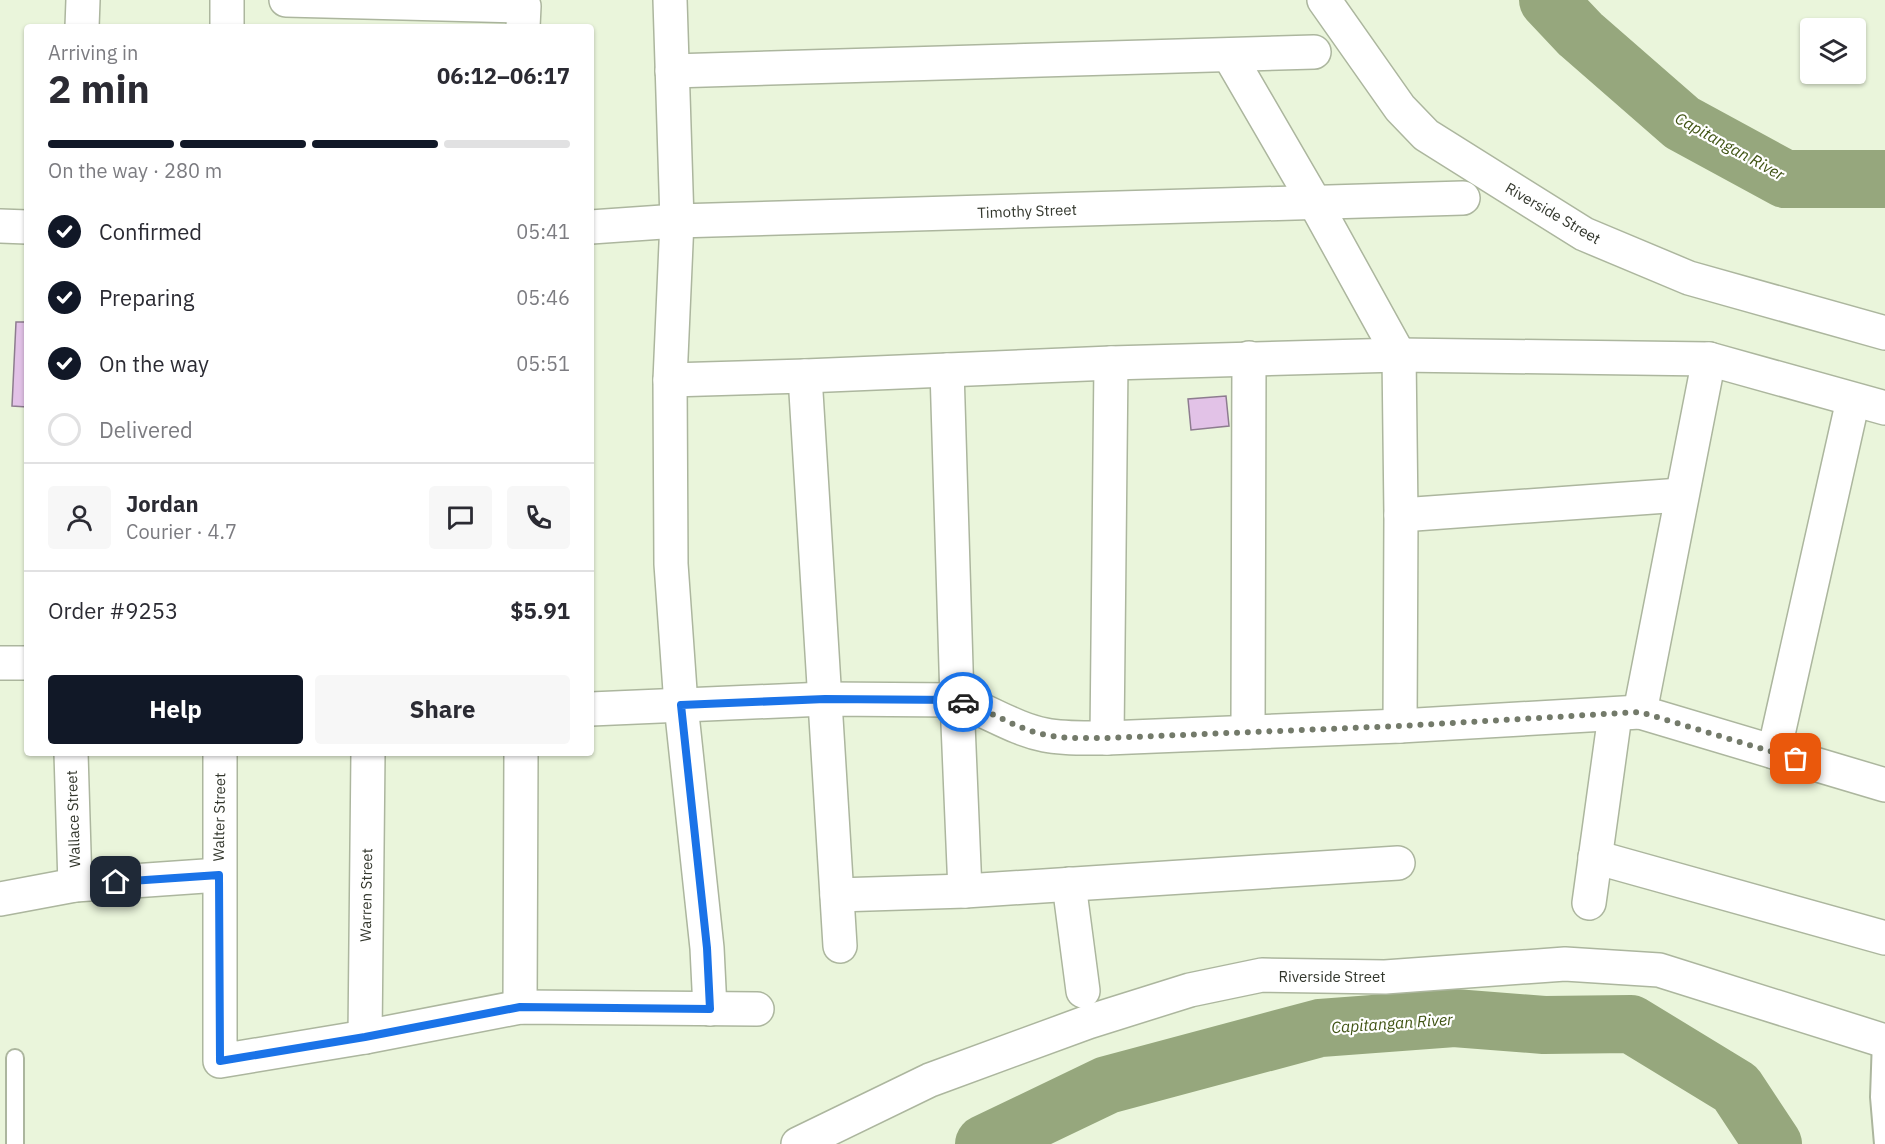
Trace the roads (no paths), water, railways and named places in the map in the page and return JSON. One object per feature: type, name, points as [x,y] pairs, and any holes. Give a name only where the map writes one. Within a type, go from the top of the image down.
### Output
[{"type":"street","points":[[82,24],[83,0]]},
{"type":"street","points":[[226,24],[227,0]]},
{"type":"street","points":[[286,0],[373,15],[524,6],[524,24]]},
{"type":"street","points":[[670,0],[677,221],[670,380],[671,564],[681,705],[707,948],[710,1009]]},
{"type":"street","name":"Riverside Street","points":[[1324,0],[1400,108],[1426,135],[1584,234],[1689,278],[1885,333]]},
{"type":"street","points":[[672,71],[1314,52]]},
{"type":"street","points":[[1229,55],[1315,203],[1399,355],[1400,726]]},
{"type":"street","name":"Timothy Street","points":[[594,227],[677,221],[1463,198]]},
{"type":"street","points":[[0,226],[24,226]]},
{"type":"street","points":[[670,380],[1249,358],[1399,355],[1709,359],[1885,408]]},
{"type":"street","points":[[1248,732],[1249,358]]},
{"type":"street","points":[[1589,903],[1595,857],[1627,713],[1681,495],[1709,359]]},
{"type":"street","points":[[1107,738],[1111,363]]},
{"type":"street","points":[[948,370],[965,891]]},
{"type":"street","points":[[805,376],[840,946]]},
{"type":"street","points":[[1774,752],[1853,400]]},
{"type":"street","points":[[1401,515],[1681,495]]},
{"type":"street","points":[[0,663],[24,663]]},
{"type":"street","points":[[594,709],[825,699],[957,700],[1044,735],[1107,738],[1400,726],[1627,713],[1774,752],[1885,785]]},
{"type":"street","name":"Wallace Street","points":[[71,756],[75,885]]},
{"type":"street","name":"Walter Street","points":[[220,756],[220,1061],[365,1037]]},
{"type":"street","name":"Warren Street","points":[[365,1037],[368,756]]},
{"type":"street","points":[[520,1007],[521,756]]},
{"type":"street","points":[[1595,857],[1885,938]]},
{"type":"street","points":[[837,895],[965,891],[1398,863]]},
{"type":"street","points":[[0,899],[75,885],[219,875]]},
{"type":"street","points":[[1069,884],[1083,991]]},
{"type":"street","name":"Riverside Street","points":[[798,1144],[930,1080],[1088,1022],[1190,990],[1262,975],[1385,977],[1565,964],[1659,970],[1883,1041]]},
{"type":"street","points":[[365,1037],[520,1007],[757,1009]]},
{"type":"lane","points":[[1883,1041],[1879,1097],[1883,1144]]},
{"type":"lane","points":[[15,1058],[15,1144]]},
{"type":"waterway","name":"Capitangan River","points":[[1548,0],[1580,34],[1682,123],[1785,179],[1885,179]]},
{"type":"waterway","name":"Capitangan River","points":[[984,1144],[1107,1085],[1320,1028],[1454,1018],[1544,1025],[1631,1024],[1736,1088],[1773,1144]]}]
